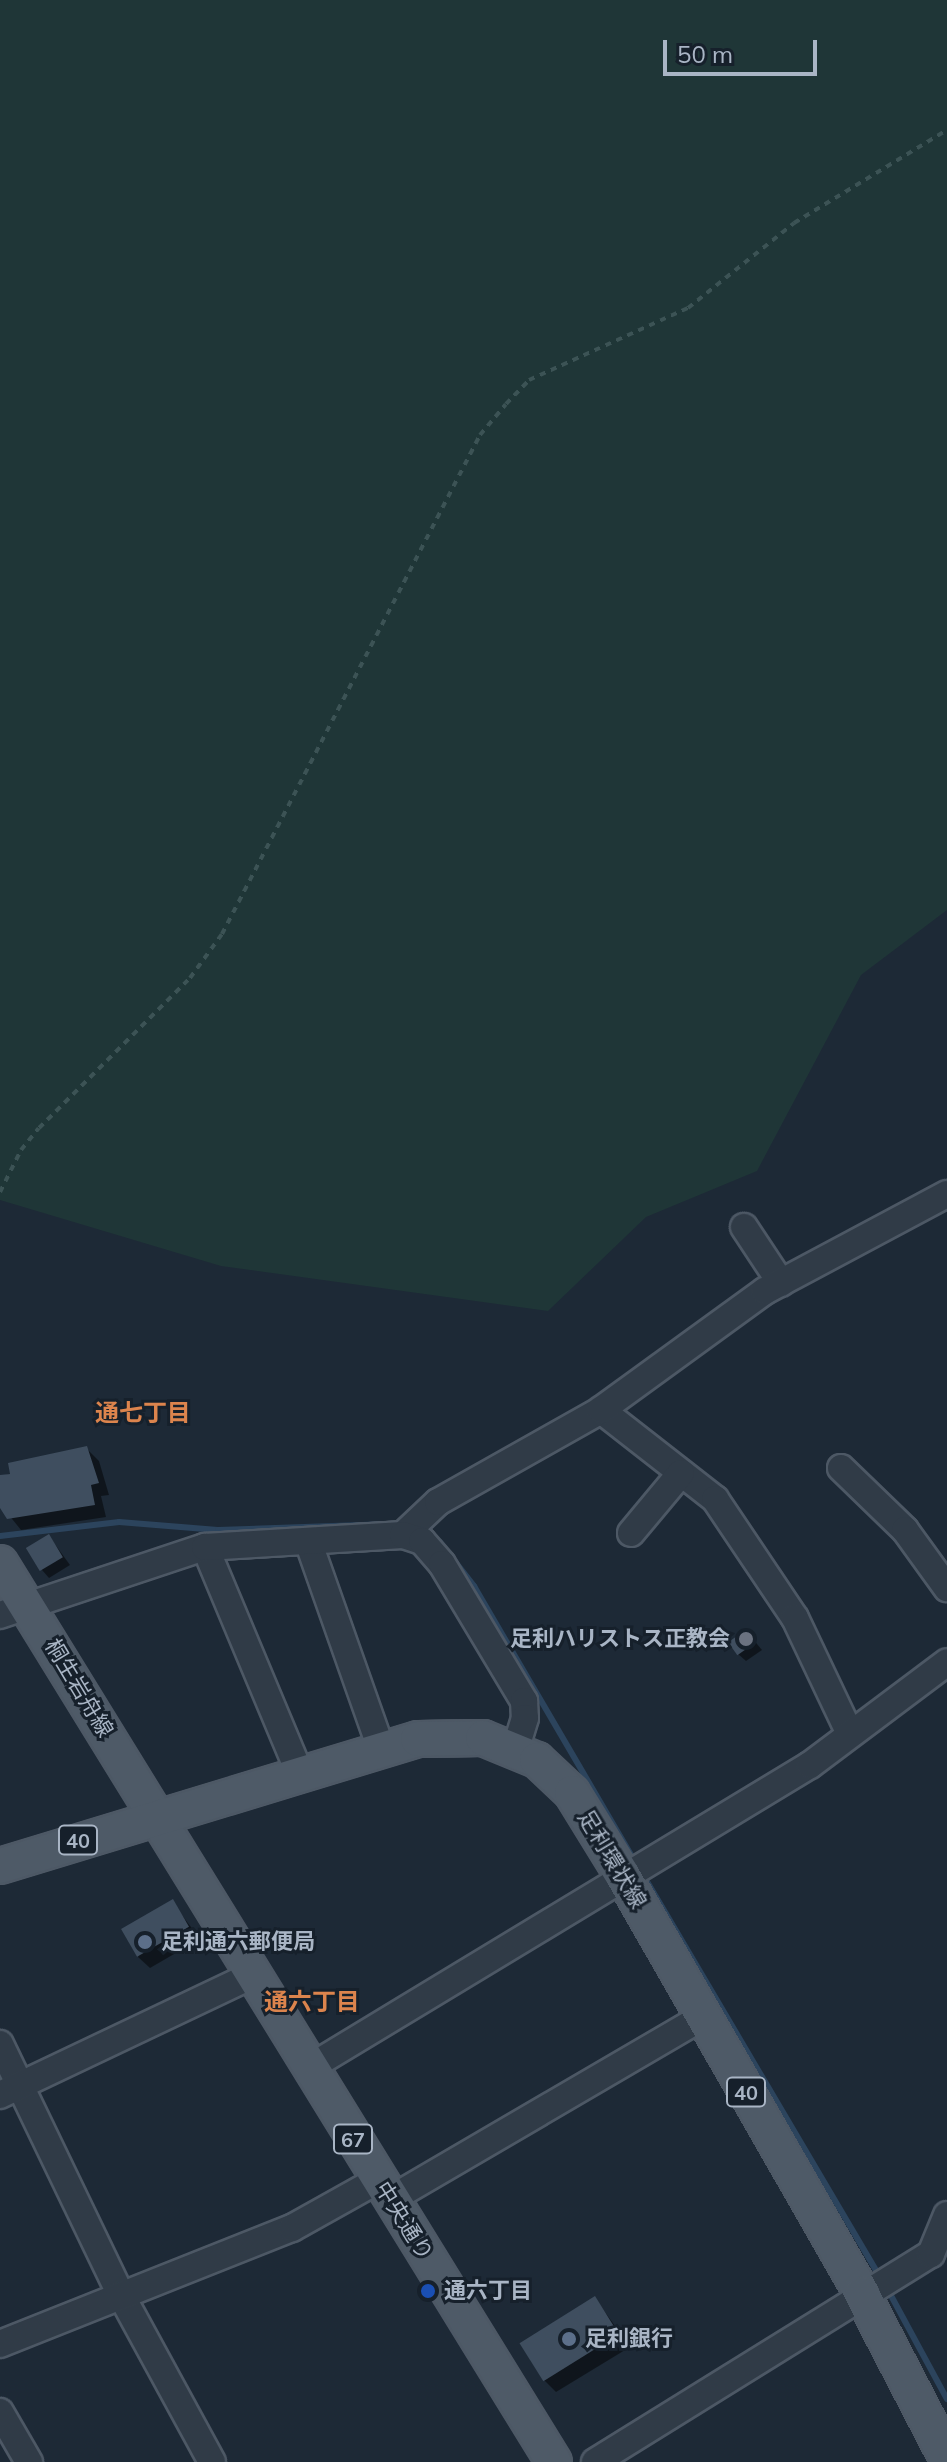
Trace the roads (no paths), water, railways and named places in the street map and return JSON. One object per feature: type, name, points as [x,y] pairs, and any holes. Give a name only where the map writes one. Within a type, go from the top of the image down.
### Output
[{"type":"main road","name":"桐生岩舟線","points":[[0,1563],[13,1609],[156,1814]]},
{"type":"main road","name":"足利環状線","points":[[0,1866],[156,1814],[381,1748],[462,1735],[516,1748],[549,1769],[572,1793],[623,1876],[862,2294],[947,2458]]},
{"type":"main road","name":"中央通り","points":[[156,1814],[309,2068],[554,2462]]},
{"type":"street","points":[[403,1535],[438,1502],[601,1410],[781,1283],[947,1194]]},
{"type":"street","points":[[744,1227],[781,1283]]},
{"type":"street","points":[[601,1410],[715,1499],[769,1577],[850,1734]]},
{"type":"street","points":[[841,1468],[905,1530],[947,1588]]},
{"type":"street","points":[[631,1533],[681,1473]]},
{"type":"street","points":[[13,1609],[205,1547],[403,1535],[422,1541],[442,1564],[524,1701],[525,1718],[516,1748]]},
{"type":"street","points":[[308,1541],[381,1748]]},
{"type":"street","points":[[205,1547],[299,1772]]},
{"type":"street","points":[[309,2068],[810,1765],[947,1662]]},
{"type":"street","points":[[10,2092],[253,1975]]},
{"type":"street","points":[[0,2344],[385,2190],[703,2017]]},
{"type":"street","points":[[0,2044],[10,2092],[212,2462]]},
{"type":"street","points":[[595,2462],[931,2254],[947,2215]]},
{"type":"street","points":[[0,2412],[29,2462]]},
{"type":"waterway","points":[[0,1536],[119,1522],[218,1530],[390,1524]]},
{"type":"waterway","points":[[440,1542],[474,1586],[636,1863]]},
{"type":"waterway","points":[[642,1873],[880,2277]]},
{"type":"waterway","points":[[888,2290],[947,2399]]},
{"type":"place","name":"足利ハリストス正教会","points":[[746,1639]]},
{"type":"place","name":"足利通六郵便局","points":[[145,1942]]},
{"type":"place","name":"通六丁目","points":[[428,2291]]},
{"type":"place","name":"足利銀行","points":[[569,2339]]},
{"type":"district","name":"通七丁目","points":[[143,1413]]},
{"type":"district","name":"通六丁目","points":[[312,2002]]}]
